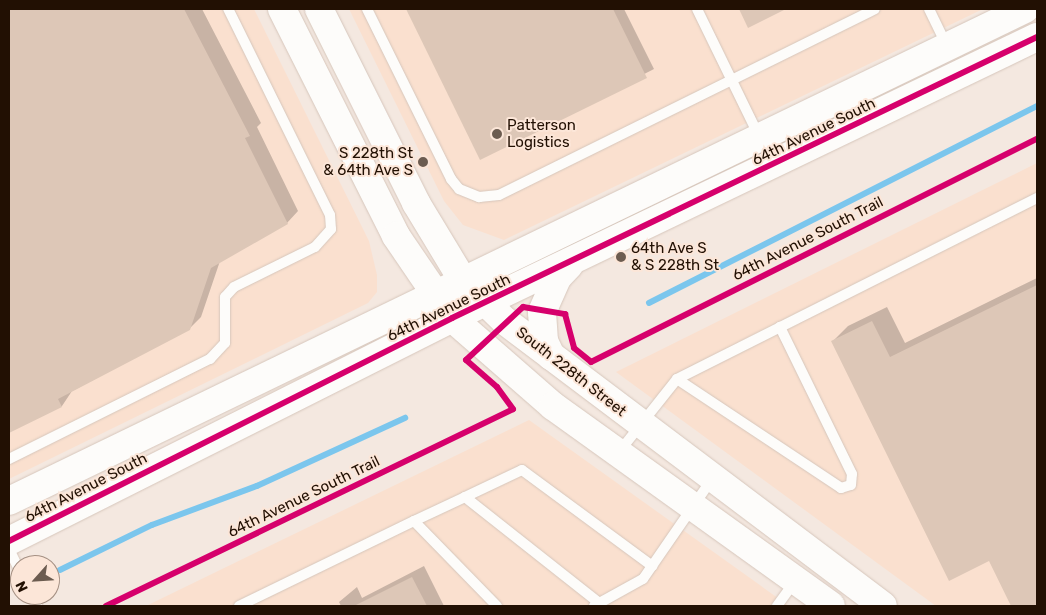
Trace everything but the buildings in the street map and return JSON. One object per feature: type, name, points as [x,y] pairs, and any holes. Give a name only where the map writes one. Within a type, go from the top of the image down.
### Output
[{"type":"street","points":[[282,9],[380,206],[433,293],[452,318],[553,406],[832,606]]},
{"type":"street","name":"South 228th Street","points":[[319,9],[416,203],[462,279],[485,303],[638,424],[883,606]]},
{"type":"street","name":"64th Avenue South","points":[[9,501],[433,293],[1025,9]]},
{"type":"street","name":"64th Avenue South","points":[[10,539],[452,318],[570,264],[1037,37]]},
{"type":"street","points":[[551,356],[544,341],[542,312],[557,278],[570,264]]},
{"type":"lane","points":[[9,459],[210,359],[225,342],[225,297],[234,287],[315,247],[331,229],[330,215],[228,9]]},
{"type":"lane","points":[[367,9],[451,179],[458,189],[479,197],[499,195],[875,9]]},
{"type":"lane","points":[[697,9],[760,136]]},
{"type":"lane","points":[[928,9],[947,47]]},
{"type":"lane","points":[[618,453],[638,424],[677,379],[1037,198]]},
{"type":"lane","points":[[677,379],[841,488],[851,485],[852,474],[780,327]]},
{"type":"lane","points":[[239,606],[522,470],[652,566]]},
{"type":"lane","points":[[466,497],[596,605],[643,580],[694,508],[712,478]]},
{"type":"lane","points":[[414,521],[497,606]]},
{"type":"lane","points":[[10,539],[15,555]]},
{"type":"lane","points":[[777,606],[796,580]]},
{"type":"shaded area","points":[[9,9],[254,9],[369,241],[377,275],[377,292],[368,303],[9,479]]},
{"type":"shaded area","points":[[349,9],[983,9],[504,240],[463,225],[444,201]]},
{"type":"shaded area","points":[[1037,163],[1037,606],[936,606],[616,372]]},
{"type":"shaded area","points":[[529,420],[789,606],[146,606]]},
{"type":"waterway","points":[[649,303],[1037,106]]},
{"type":"waterway","points":[[60,570],[152,525],[257,486],[405,418]]},
{"type":"cycle path","points":[[9,541],[452,318],[1037,37]]},
{"type":"cycle path","name":"64th Avenue South Trail","points":[[106,606],[513,409],[497,387],[466,360],[523,307],[565,314],[574,348],[591,362],[1037,139]]},
{"type":"place","name":"Patterson Logistics","points":[[497,134]]},
{"type":"place","name":"S 228th St & 64th Ave S","points":[[423,162]]},
{"type":"place","name":"64th Ave S & S 228th St","points":[[621,257]]}]
